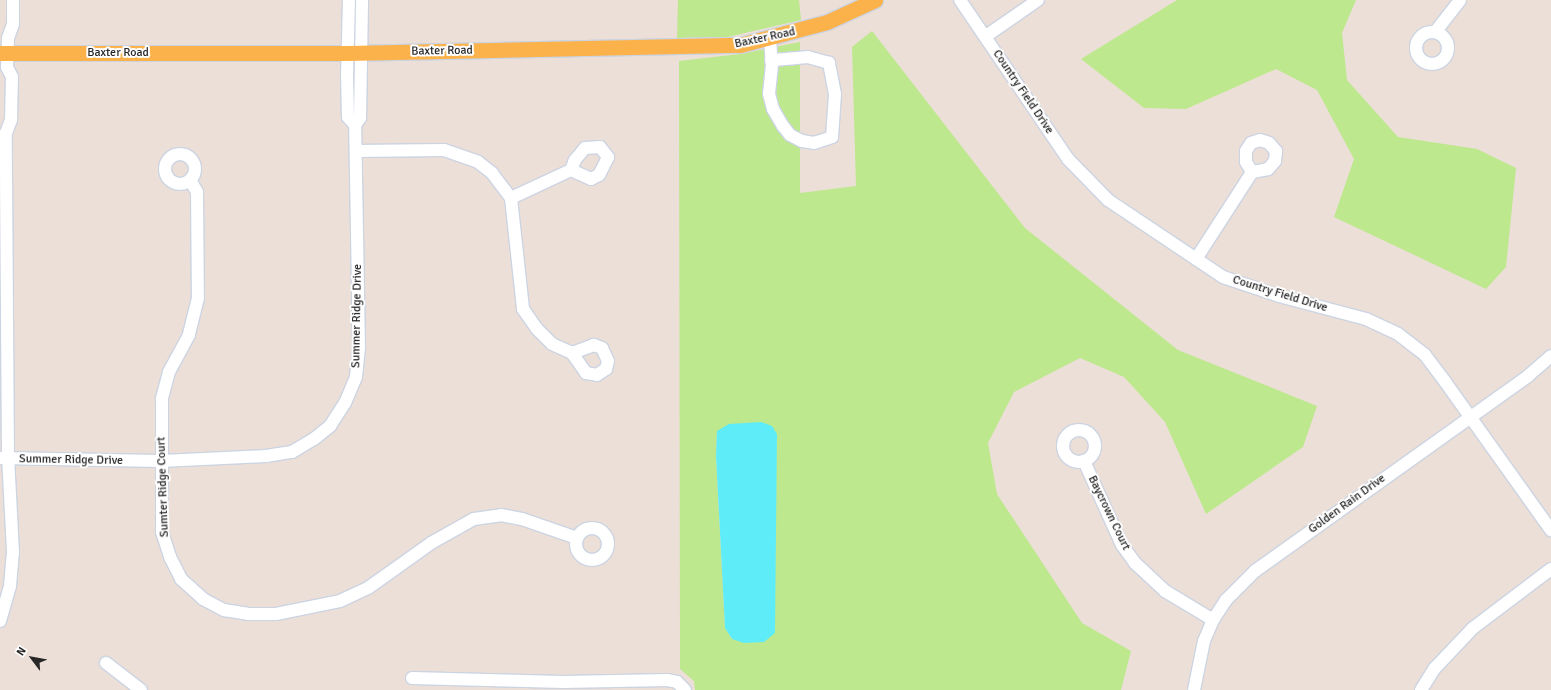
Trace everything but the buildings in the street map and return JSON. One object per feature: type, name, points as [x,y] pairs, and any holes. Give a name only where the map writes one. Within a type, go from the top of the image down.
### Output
[{"type":"main road","name":"Baxter Road","points":[[5,57],[354,53],[740,45],[770,39],[827,22],[876,0]]},
{"type":"street","points":[[5,57],[13,24],[13,0]]},
{"type":"street","name":"Summer Ridge Drive","points":[[4,458],[161,461],[266,456],[292,452],[314,440],[330,426],[345,403],[356,377],[359,347],[355,125],[360,118],[349,0]]},
{"type":"street","name":"Summer Ridge Drive","points":[[354,53],[362,0]]},
{"type":"street","name":"Country Field Drive","points":[[960,0],[986,36],[1068,159],[1090,183],[1125,213],[1223,277],[1250,288],[1366,319],[1398,334],[1424,355],[1551,530]]},
{"type":"street","points":[[986,36],[1038,0]]},
{"type":"street","points":[[1436,31],[1460,0]]},
{"type":"street","points":[[0,27],[5,57],[12,77],[11,120],[6,133],[4,217],[4,458],[12,568],[6,605],[0,621]]},
{"type":"street","points":[[770,39],[771,60],[768,94],[773,109],[783,126],[790,135],[802,141],[814,143],[832,137],[835,94],[829,63],[808,57],[771,60]]},
{"type":"street","points":[[0,120],[6,133]]},
{"type":"street","points":[[356,151],[444,150],[462,155],[478,162],[492,173],[511,198],[523,309],[537,329],[552,344],[572,352]]},
{"type":"street","points":[[511,198],[571,170]]},
{"type":"street","points":[[1196,259],[1252,172]]},
{"type":"street","name":"Sumter Ridge Court","points":[[190,180],[196,192],[198,298],[189,335],[169,372],[162,399],[162,532],[170,557],[182,578],[203,599],[224,610],[248,614],[276,614],[340,601],[368,588],[431,543],[474,519],[501,515],[522,519],[577,538]]},
{"type":"street","name":"Golden Rain Drive","points":[[1194,690],[1204,641],[1213,620],[1226,600],[1255,571],[1469,416],[1528,376],[1551,356]]},
{"type":"street","name":"Baycrown Court","points":[[1084,461],[1122,545],[1135,563],[1164,591],[1213,620]]},
{"type":"street","points":[[1421,690],[1435,668],[1473,628],[1551,569]]},
{"type":"street","points":[[106,663],[141,690]]},
{"type":"street","points":[[412,678],[488,685],[667,680],[677,682],[685,690]]},
{"type":"green space","points":[[678,0],[799,0],[801,20],[728,37],[677,38]]},
{"type":"green space","points":[[1177,0],[1356,0],[1342,33],[1347,80],[1398,137],[1477,149],[1516,168],[1506,267],[1486,289],[1334,217],[1354,159],[1317,90],[1276,69],[1186,109],[1144,108],[1081,59]]},
{"type":"green space","points":[[872,31],[1025,228],[1178,350],[1317,406],[1303,447],[1206,514],[1165,422],[1124,377],[1080,358],[1014,392],[988,443],[997,494],[1082,623],[1131,651],[1121,690],[695,690],[694,681],[680,669],[679,61],[740,54],[800,42],[800,193],[856,186],[852,47]],"holes":[[[717,431],[732,639],[725,628],[716,456]]]},
{"type":"water","points":[[761,422],[772,426],[777,434],[775,633],[764,642],[744,643],[732,639],[725,628],[716,456],[717,431],[729,424]]}]
